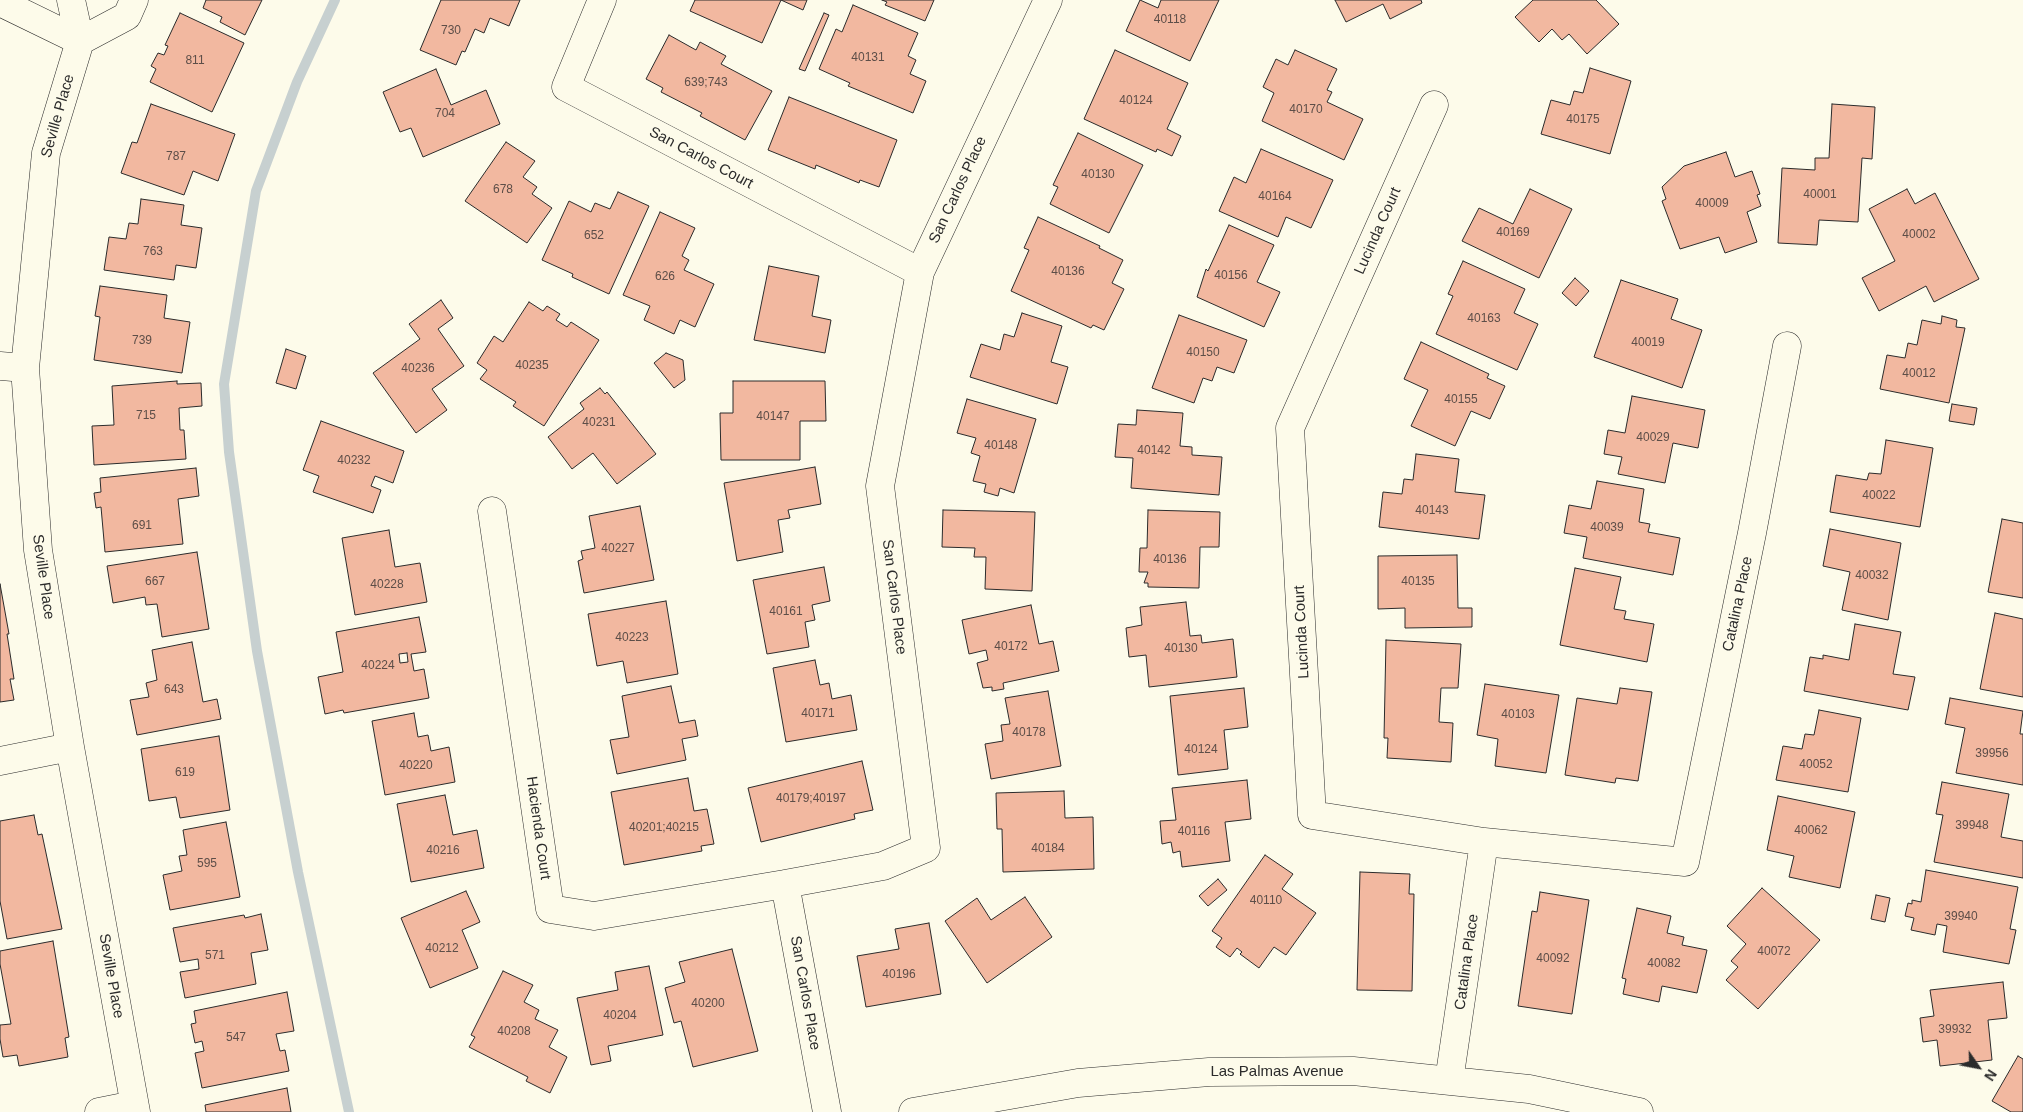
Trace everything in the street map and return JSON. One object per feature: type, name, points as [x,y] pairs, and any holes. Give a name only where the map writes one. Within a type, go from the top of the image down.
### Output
[{"type":"street","name":"Seville Place","points":[[71,0],[80,41],[46,153],[13,367],[38,550],[70,747],[135,1109]]},
{"type":"street","points":[[0,2],[80,41],[127,16],[134,0]]},
{"type":"street","name":"San Carlos Court","points":[[602,0],[566,87],[920,272]]},
{"type":"street","name":"San Carlos Place","points":[[827,1112],[785,884],[883,866],[926,848],[880,486],[920,272],[1048,0]]},
{"type":"street","name":"Lucinda Court","points":[[1434,105],[1290,428],[1312,815],[1484,842],[1685,862]]},
{"type":"street","name":"Catalina Place","points":[[1685,862],[1752,532],[1786,346]]},
{"type":"street","name":"Hacienda Court","points":[[492,511],[550,910],[594,916],[785,884]]},
{"type":"street","points":[[0,760],[70,747]]},
{"type":"street","name":"Catalina Place","points":[[1449,1081],[1484,842]]},
{"type":"street","name":"Las Palmas Avenue","points":[[914,1112],[1078,1083],[1209,1072],[1352,1071],[1529,1089],[1639,1112]]},
{"type":"street","points":[[99,1112],[135,1109]]},
{"type":"building","points":[[206,0],[262,0],[245,35],[220,22],[222,17],[203,8]]},
{"type":"building","points":[[441,0],[520,0],[509,26],[490,18],[484,33],[475,29],[465,52],[462,51],[456,65],[420,50]]},
{"type":"building","points":[[695,0],[781,0],[762,43],[690,11]]},
{"type":"building","points":[[781,0],[807,0],[803,10]]},
{"type":"building","points":[[882,0],[934,0],[925,21],[885,5],[887,2]]},
{"type":"building","points":[[1140,0],[1158,8],[1161,0],[1219,0],[1190,61],[1126,31]]},
{"type":"building","points":[[1335,0],[1421,0],[1422,3],[1390,19],[1383,4],[1346,22]]},
{"type":"building","points":[[1533,0],[1596,0],[1619,24],[1587,54],[1569,34],[1562,40],[1552,29],[1539,42],[1515,17]]},
{"type":"building","points":[[853,5],[918,33],[908,56],[916,60],[910,74],[926,81],[913,113],[848,86],[850,83],[819,69],[836,29],[842,32]]},
{"type":"building","points":[[180,13],[244,43],[212,112],[150,82],[156,69],[151,66],[158,53],[164,55],[168,46],[165,45]]},
{"type":"building","points":[[824,13],[829,15],[805,71],[799,69]]},
{"type":"building","points":[[669,35],[696,50],[700,42],[726,56],[721,64],[772,91],[745,140],[700,116],[702,113],[661,92],[663,88],[646,79]]},
{"type":"building","points":[[1115,50],[1188,83],[1167,129],[1181,136],[1172,156],[1157,149],[1156,152],[1084,119]]},
{"type":"building","points":[[1295,50],[1337,69],[1327,90],[1332,92],[1327,102],[1363,119],[1344,160],[1262,121],[1274,93],[1263,87],[1276,59],[1288,65]]},
{"type":"building","points":[[1590,68],[1631,81],[1610,154],[1541,134],[1551,100],[1570,105],[1574,91],[1583,93]]},
{"type":"building","points":[[436,69],[451,105],[486,90],[500,124],[423,157],[411,128],[400,132],[383,92]]},
{"type":"building","points":[[789,97],[897,140],[879,187],[860,180],[859,183],[816,165],[815,169],[768,150]]},
{"type":"building","points":[[151,104],[235,134],[218,181],[193,171],[184,195],[121,173],[132,142],[137,143]]},
{"type":"building","points":[[1832,104],[1875,107],[1872,159],[1862,158],[1858,222],[1819,220],[1817,245],[1778,243],[1782,168],[1815,170],[1815,158],[1829,158]]},
{"type":"building","points":[[1078,133],[1143,165],[1109,233],[1050,204],[1058,187],[1053,185]]},
{"type":"building","points":[[506,142],[535,161],[523,177],[537,187],[532,194],[552,208],[527,243],[465,201]]},
{"type":"building","points":[[1261,149],[1333,180],[1311,228],[1286,217],[1278,237],[1219,211],[1234,177],[1246,183]]},
{"type":"building","points":[[1726,152],[1735,177],[1752,171],[1760,194],[1757,195],[1761,206],[1747,212],[1757,242],[1725,253],[1719,237],[1680,249],[1662,201],[1666,199],[1662,187],[1684,166]]},
{"type":"building","points":[[1530,189],[1572,209],[1539,278],[1462,241],[1479,208],[1513,224]]},
{"type":"building","points":[[1907,189],[1915,204],[1935,193],[1979,279],[1934,302],[1926,286],[1879,311],[1862,278],[1895,261],[1869,209]]},
{"type":"building","points":[[618,192],[649,206],[609,294],[572,277],[573,274],[542,260],[569,201],[591,212],[595,203],[610,209]]},
{"type":"building","points":[[141,199],[184,205],[181,225],[202,228],[196,268],[176,265],[174,280],[104,270],[109,237],[126,239],[129,223],[138,224]]},
{"type":"building","points":[[660,212],[695,228],[682,256],[689,260],[684,270],[714,284],[695,327],[680,320],[674,334],[644,320],[650,306],[623,295]]},
{"type":"building","points":[[1038,217],[1100,246],[1099,248],[1123,260],[1112,283],[1124,289],[1104,330],[1093,325],[1091,328],[1011,291],[1029,250],[1024,248]]},
{"type":"building","points":[[1229,225],[1274,245],[1257,282],[1280,292],[1264,327],[1197,297],[1206,269],[1208,271]]},
{"type":"building","points":[[1463,261],[1525,289],[1514,313],[1538,324],[1517,370],[1436,334],[1453,296],[1448,294]]},
{"type":"building","points":[[769,266],[819,276],[812,316],[831,320],[825,353],[754,340]]},
{"type":"building","points":[[1575,278],[1589,291],[1576,306],[1562,293]]},
{"type":"building","points":[[1621,280],[1678,299],[1671,319],[1702,330],[1682,388],[1594,357]]},
{"type":"building","points":[[100,286],[167,295],[164,318],[190,322],[182,373],[94,360],[100,317],[95,316]]},
{"type":"building","points":[[441,300],[453,318],[438,329],[464,366],[432,389],[447,410],[416,433],[373,373],[420,339],[409,324]]},
{"type":"building","points":[[529,302],[543,311],[547,306],[560,314],[556,320],[567,327],[571,322],[599,340],[544,426],[513,406],[516,402],[480,379],[487,370],[477,363],[494,336],[503,342]]},
{"type":"building","points":[[1022,313],[1062,326],[1051,362],[1068,367],[1057,404],[970,377],[981,344],[1000,350],[1004,334],[1014,337]]},
{"type":"building","points":[[1179,315],[1247,340],[1234,373],[1217,367],[1212,381],[1203,378],[1194,403],[1152,388]]},
{"type":"building","points":[[1942,316],[1957,320],[1956,327],[1965,328],[1949,403],[1880,389],[1887,355],[1905,358],[1908,343],[1917,345],[1922,320],[1941,324]]},
{"type":"building","points":[[1421,342],[1489,374],[1487,378],[1505,386],[1490,419],[1471,411],[1455,446],[1411,426],[1428,390],[1404,379]]},
{"type":"building","points":[[286,349],[306,356],[296,389],[276,383]]},
{"type":"building","points":[[666,353],[683,360],[685,380],[674,388],[654,363]]},
{"type":"building","points":[[177,381],[177,384],[201,383],[202,406],[179,408],[180,430],[184,430],[186,459],[94,465],[92,426],[114,425],[112,386]]},
{"type":"building","points":[[733,381],[825,381],[826,421],[800,421],[800,460],[721,460],[720,413],[733,413]]},
{"type":"building","points":[[600,388],[605,394],[607,392],[656,454],[617,484],[593,453],[572,469],[548,437],[584,409],[580,403]]},
{"type":"building","points":[[1632,396],[1705,410],[1698,448],[1673,443],[1665,483],[1618,474],[1622,457],[1604,454],[1608,430],[1625,433]]},
{"type":"building","points":[[967,399],[1036,419],[1014,493],[1000,488],[998,496],[984,492],[986,484],[973,481],[980,456],[971,453],[976,438],[957,433]]},
{"type":"building","points":[[1952,404],[1977,408],[1974,425],[1949,421]]},
{"type":"building","points":[[1137,410],[1183,413],[1180,446],[1192,447],[1192,455],[1222,457],[1219,495],[1131,488],[1133,458],[1115,457],[1118,424],[1136,425]]},
{"type":"building","points":[[321,421],[404,451],[393,483],[375,476],[371,486],[381,490],[373,513],[313,492],[319,476],[303,470]]},
{"type":"building","points":[[1886,440],[1933,448],[1920,527],[1830,512],[1836,475],[1867,480],[1869,473],[1881,474]]},
{"type":"building","points":[[1416,454],[1459,459],[1455,492],[1485,495],[1479,539],[1379,527],[1383,492],[1402,494],[1404,479],[1413,480]]},
{"type":"building","points":[[815,467],[821,504],[788,510],[790,518],[778,520],[783,552],[737,561],[724,483]]},
{"type":"building","points":[[196,468],[199,496],[178,499],[183,544],[105,552],[101,507],[96,508],[94,493],[101,492],[100,478]]},
{"type":"building","points":[[1597,481],[1644,489],[1639,522],[1650,524],[1648,532],[1680,538],[1673,575],[1583,558],[1587,537],[1564,533],[1569,505],[1591,509]]},
{"type":"building","points":[[640,506],[654,580],[584,593],[578,561],[583,559],[581,551],[595,548],[589,516]]},
{"type":"building","points":[[943,510],[1035,512],[1032,591],[985,589],[986,557],[974,557],[975,548],[942,547]]},
{"type":"building","points":[[1148,510],[1220,512],[1219,547],[1200,547],[1199,588],[1148,587],[1148,583],[1144,583],[1148,572],[1139,572],[1140,548],[1147,548]]},
{"type":"building","points":[[2002,519],[2023,523],[2023,598],[1988,592]]},
{"type":"building","points":[[1830,529],[1901,543],[1888,620],[1842,610],[1850,572],[1823,566]]},
{"type":"building","points":[[389,530],[395,567],[420,563],[427,602],[355,615],[342,538]]},
{"type":"building","points":[[197,552],[209,629],[162,637],[157,604],[146,605],[145,597],[113,603],[107,566]]},
{"type":"building","points":[[1457,555],[1458,608],[1472,608],[1472,627],[1405,628],[1405,608],[1378,609],[1378,556]]},
{"type":"building","points":[[824,567],[830,601],[812,605],[815,620],[805,622],[809,647],[767,654],[753,580]]},
{"type":"building","points":[[1575,568],[1621,577],[1614,609],[1626,611],[1624,619],[1654,624],[1647,662],[1560,645]]},
{"type":"building","points":[[0,584],[9,634],[7,634],[14,679],[10,679],[14,700],[0,702]]},
{"type":"building","points":[[666,601],[678,674],[627,683],[623,661],[597,666],[588,614]]},
{"type":"building","points":[[1186,602],[1190,636],[1201,635],[1202,643],[1233,639],[1237,677],[1149,687],[1146,655],[1129,657],[1126,628],[1142,625],[1140,607]]},
{"type":"building","points":[[1031,605],[1039,644],[1053,641],[1059,671],[1003,683],[1004,689],[992,691],[992,687],[983,688],[977,663],[988,660],[986,650],[969,654],[962,620]]},
{"type":"building","points":[[1995,613],[2023,619],[2023,697],[1980,689]]},
{"type":"building","points":[[419,617],[426,652],[411,654],[414,671],[424,669],[429,698],[344,713],[343,710],[325,714],[318,677],[343,672],[336,632]],"holes":[[[407,653],[408,662],[400,663],[399,654]]]},
{"type":"building","points":[[1855,624],[1901,632],[1893,674],[1915,677],[1908,710],[1804,691],[1810,657],[1823,659],[1823,655],[1849,660]]},
{"type":"building","points":[[1386,640],[1461,644],[1458,688],[1441,688],[1439,722],[1453,723],[1451,762],[1387,758],[1388,738],[1384,738]]},
{"type":"building","points":[[192,642],[203,702],[217,699],[221,719],[137,735],[130,700],[149,697],[146,683],[157,680],[152,650]]},
{"type":"building","points":[[815,660],[820,685],[829,683],[832,699],[851,695],[857,730],[786,742],[773,668]]},
{"type":"building","points":[[1485,684],[1559,695],[1546,773],[1495,766],[1498,739],[1477,735]]},
{"type":"building","points":[[671,686],[679,723],[695,720],[698,736],[682,739],[686,760],[617,774],[610,740],[629,737],[622,696]]},
{"type":"building","points":[[1244,688],[1248,727],[1224,730],[1228,769],[1178,775],[1170,696]]},
{"type":"building","points":[[1620,688],[1652,692],[1638,781],[1616,778],[1615,783],[1565,775],[1577,698],[1617,704]]},
{"type":"building","points":[[1048,691],[1061,766],[991,779],[985,744],[1003,741],[1001,725],[1010,724],[1005,698]]},
{"type":"building","points":[[1950,698],[2023,711],[2020,734],[2023,734],[2023,785],[1956,773],[1965,728],[1945,724]]},
{"type":"building","points":[[1819,710],[1861,718],[1848,792],[1776,780],[1783,746],[1802,749],[1805,734],[1814,735]]},
{"type":"building","points":[[414,713],[418,737],[428,735],[431,751],[449,747],[455,782],[385,795],[372,721]]},
{"type":"building","points":[[219,736],[230,810],[180,818],[176,797],[149,801],[141,749]]},
{"type":"building","points":[[862,761],[873,810],[854,814],[855,819],[761,842],[748,788]]},
{"type":"building","points":[[688,778],[694,811],[707,809],[714,844],[701,846],[702,851],[624,865],[611,792]]},
{"type":"building","points":[[1247,780],[1251,819],[1225,822],[1230,861],[1182,867],[1180,851],[1173,853],[1171,842],[1162,844],[1160,821],[1176,820],[1172,788]]},
{"type":"building","points":[[1942,782],[2009,794],[2001,837],[2023,841],[2023,878],[1934,862],[1943,815],[1936,814]]},
{"type":"building","points":[[1064,791],[1065,818],[1093,817],[1094,869],[1003,872],[1002,829],[997,829],[996,793]]},
{"type":"building","points":[[445,795],[453,835],[477,830],[484,868],[411,882],[397,804]]},
{"type":"building","points":[[1778,796],[1855,812],[1840,888],[1789,877],[1794,856],[1767,850]]},
{"type":"building","points":[[34,815],[38,835],[42,834],[62,929],[7,939],[0,901],[0,821]]},
{"type":"building","points":[[226,822],[240,897],[170,910],[163,875],[182,871],[179,856],[187,855],[183,830]]},
{"type":"building","points":[[1265,855],[1293,874],[1282,889],[1316,913],[1286,955],[1274,947],[1259,968],[1240,954],[1242,952],[1237,948],[1230,957],[1216,947],[1222,938],[1212,931]]},
{"type":"building","points":[[1926,870],[2018,887],[2010,929],[2016,930],[2009,964],[1943,952],[1947,926],[1937,924],[1935,935],[1911,930],[1914,918],[1905,916],[1908,903],[1912,904],[1912,900],[1921,902]]},
{"type":"building","points":[[1360,872],[1410,874],[1409,894],[1414,894],[1412,991],[1357,990]]},
{"type":"building","points":[[1218,879],[1227,890],[1208,906],[1199,896]]},
{"type":"building","points":[[1762,888],[1820,940],[1758,1009],[1726,980],[1738,967],[1731,961],[1746,944],[1727,926]]},
{"type":"building","points":[[466,891],[480,922],[462,930],[478,968],[430,988],[401,918]]},
{"type":"building","points":[[1540,892],[1589,900],[1572,1014],[1518,1006],[1532,911],[1537,912]]},
{"type":"building","points":[[1876,895],[1890,898],[1885,922],[1871,919]]},
{"type":"building","points":[[1025,897],[1052,937],[987,983],[945,921],[977,898],[991,920]]},
{"type":"building","points":[[1637,908],[1671,916],[1667,933],[1684,937],[1682,945],[1707,950],[1697,993],[1662,986],[1659,1002],[1623,994],[1626,979],[1622,978]]},
{"type":"building","points":[[261,914],[268,950],[251,953],[256,984],[185,998],[180,972],[199,969],[198,959],[180,962],[173,928],[244,915],[245,918]]},
{"type":"building","points":[[929,923],[941,994],[866,1007],[857,956],[899,949],[895,929]]},
{"type":"building","points":[[53,941],[69,1037],[65,1038],[68,1057],[19,1066],[17,1055],[3,1057],[0,1039],[0,1025],[11,1024],[0,964],[0,951]]},
{"type":"building","points":[[732,949],[758,1051],[693,1067],[681,1021],[674,1023],[665,988],[685,982],[679,962]]},
{"type":"building","points":[[649,966],[663,1035],[608,1046],[611,1061],[591,1065],[577,998],[618,990],[615,972]]},
{"type":"building","points":[[503,971],[533,985],[524,1002],[539,1010],[535,1019],[558,1030],[549,1047],[567,1057],[550,1093],[526,1081],[528,1077],[469,1047],[475,1037],[471,1035]]},
{"type":"building","points":[[2003,982],[2007,1018],[1988,1020],[1992,1060],[1940,1066],[1937,1040],[1923,1042],[1920,1018],[1934,1016],[1930,990]]},
{"type":"building","points":[[287,992],[294,1031],[276,1034],[280,1051],[285,1050],[289,1071],[202,1088],[195,1053],[204,1051],[202,1041],[195,1043],[191,1024],[196,1023],[194,1011]]},
{"type":"building","points":[[2018,1056],[2023,1059],[2023,1112],[2011,1112],[1992,1101]]},
{"type":"building","points":[[287,1088],[291,1112],[206,1112],[205,1105]]},
{"type":"waterway","points":[[335,0],[297,82],[256,191],[224,384],[229,452],[257,651],[298,872],[349,1112]]}]
